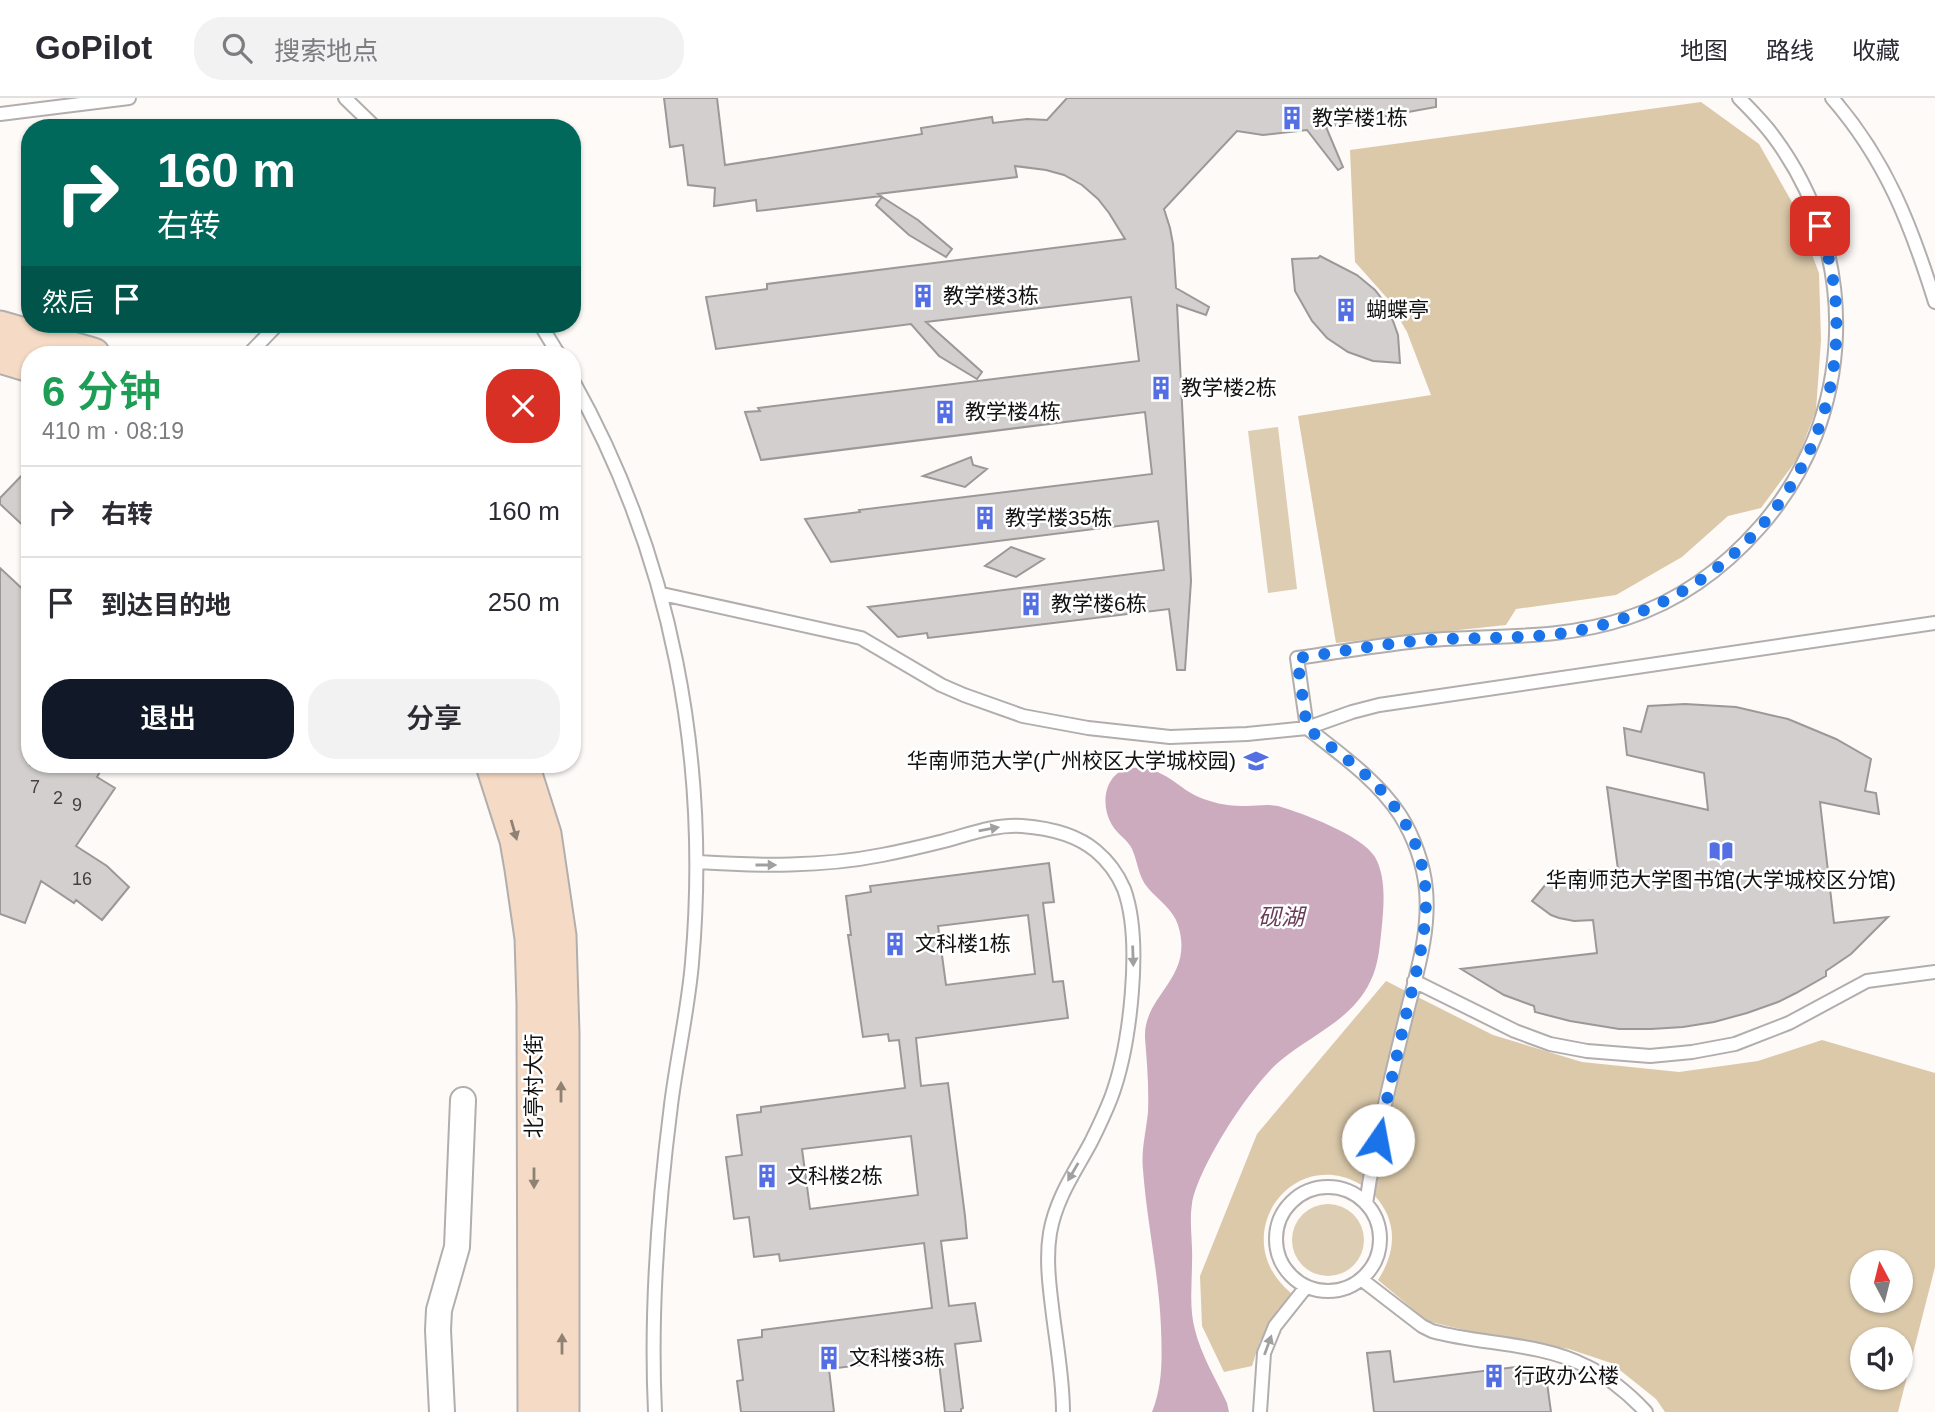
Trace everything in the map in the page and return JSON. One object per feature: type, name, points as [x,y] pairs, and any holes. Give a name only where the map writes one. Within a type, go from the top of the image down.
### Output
[{"type":"main road","points":[[0,328],[62,346]]},
{"type":"main road","points":[[0,356],[21,362]]},
{"type":"main road","name":"北亭村大街","points":[[496,773],[517,840],[532,939],[535,1412]]},
{"type":"main road","name":"北亭村大街","points":[[525,773],[544,834],[559,936],[562,1412]]},
{"type":"street","points":[[442,1412],[439,1310],[457,1247],[463,1100]]},
{"type":"lane","points":[[0,114],[129,98]]},
{"type":"lane","points":[[345,98],[367,119]]},
{"type":"lane","points":[[1366,1204],[1394,1065],[1423,944],[1427,904],[1424,873],[1411,836],[1389,799],[1307,728],[1297,658],[1429,640],[1560,634],[1627,618],[1659,606],[1713,573],[1735,555],[1778,505],[1790,488],[1814,441],[1829,393],[1837,313],[1835,292],[1820,226],[1798,175],[1773,135],[1739,98]]},
{"type":"lane","points":[[1832,98],[1871,149],[1905,214],[1935,302]]},
{"type":"lane","points":[[257,346],[269,333]]},
{"type":"lane","points":[[581,397],[613,459],[662,594],[688,721],[695,794],[698,862],[692,964],[671,1103],[655,1266],[656,1412]]},
{"type":"lane","points":[[662,594],[861,638],[941,685],[1023,716],[1131,734],[1170,737],[1224,736],[1307,728],[1379,705],[1935,623]]},
{"type":"lane","points":[[698,862],[790,865],[830,862],[879,856],[982,830],[1018,826],[1053,830],[1083,841],[1097,851],[1116,875],[1129,906],[1133,961],[1127,1027],[1112,1095],[1090,1143],[1060,1195],[1049,1235],[1049,1284],[1063,1412]]},
{"type":"lane","points":[[1414,981],[1506,1027],[1550,1044],[1587,1051],[1650,1055],[1692,1052],[1735,1044],[1789,1023],[1867,981],[1935,972]]},
{"type":"lane","points":[[1324,1188],[1342,1190],[1366,1204],[1376,1220],[1379,1247],[1373,1265],[1361,1279],[1335,1291],[1325,1291],[1307,1287],[1285,1269],[1278,1253],[1276,1235],[1285,1209],[1298,1197],[1324,1188]]},
{"type":"lane","points":[[1361,1279],[1432,1331],[1533,1349],[1584,1365],[1616,1385],[1646,1412]]},
{"type":"lane","points":[[1260,1412],[1267,1345],[1275,1326],[1307,1287]]},
{"type":"shaded area","points":[[1701,102],[1759,144],[1793,204],[1819,273],[1821,340],[1816,410],[1798,458],[1761,508],[1728,516],[1682,557],[1616,595],[1516,609],[1506,625],[1336,643],[1298,416],[1431,395],[1407,332],[1387,298],[1355,262],[1350,150]]},
{"type":"shaded area","points":[[1278,427],[1297,589],[1268,593],[1248,431]]},
{"type":"shaded area","points":[[1386,981],[1493,1035],[1582,1062],[1679,1072],[1758,1061],[1822,1040],[1935,1073],[1935,1267],[1913,1353],[1913,1327],[1850,1327],[1850,1390],[1904,1390],[1898,1412],[1665,1412],[1656,1399],[1611,1363],[1569,1349],[1493,1337],[1427,1321],[1378,1280],[1389,1256],[1392,1240],[1390,1223],[1382,1205],[1363,1186],[1333,1175],[1309,1177],[1289,1188],[1274,1204],[1265,1225],[1264,1248],[1272,1271],[1291,1293],[1260,1341],[1252,1366],[1224,1372],[1202,1326],[1200,1276],[1257,1134]]},
{"type":"shaded area","points":[[1335,1204],[1354,1214],[1362,1226],[1362,1254],[1354,1266],[1342,1274],[1321,1276],[1302,1266],[1294,1254],[1292,1233],[1302,1214],[1314,1206]]},
{"type":"water","name":"砚湖","points":[[1128,768],[1154,771],[1189,792],[1214,802],[1237,806],[1278,806],[1331,826],[1368,849],[1379,865],[1383,881],[1379,954],[1373,975],[1362,995],[1342,1017],[1280,1061],[1255,1088],[1227,1128],[1196,1188],[1191,1218],[1193,1322],[1201,1349],[1229,1412],[1152,1412],[1160,1381],[1162,1350],[1158,1288],[1143,1163],[1148,1112],[1145,1038],[1152,1009],[1175,973],[1181,944],[1176,919],[1145,884],[1132,849],[1108,817],[1105,800],[1109,784],[1114,777]]},
{"type":"building","points":[[664,98],[717,98],[725,165],[922,134],[921,128],[992,117],[993,123],[1027,119],[1047,120],[1067,98],[1436,98],[1436,107],[1326,127],[1343,167],[1338,170],[1307,130],[1263,135],[1237,131],[1164,209],[1173,244],[1176,288],[1209,307],[1206,315],[1177,305],[1191,581],[1185,670],[1177,670],[1169,609],[928,638],[927,633],[898,637],[868,607],[1164,570],[1158,521],[831,562],[805,519],[1152,474],[1145,412],[761,460],[745,412],[760,411],[758,408],[1139,361],[1131,297],[926,322],[982,372],[977,379],[939,356],[911,324],[716,349],[706,297],[767,289],[767,284],[1125,239],[1098,199],[1082,185],[1064,175],[1015,166],[1017,177],[878,194],[881,196],[757,211],[756,200],[714,206],[715,188],[688,185],[683,145],[670,147]]},
{"type":"building","points":[[882,197],[918,220],[952,249],[946,257],[909,235],[876,205]]},
{"type":"building","name":"蝴蝶亭","points":[[1320,256],[1357,275],[1382,299],[1398,335],[1400,363],[1373,361],[1348,352],[1327,338],[1312,321],[1295,291],[1292,259]]},
{"type":"building","points":[[971,457],[973,465],[987,469],[965,487],[923,476]]},
{"type":"building","points":[[21,476],[21,524],[0,504],[0,498]]},
{"type":"building","points":[[1011,547],[1044,559],[1016,577],[985,566]]},
{"type":"building","points":[[0,568],[21,588],[21,773],[99,773],[97,777],[115,788],[76,846],[107,866],[129,887],[102,920],[76,900],[74,903],[41,881],[25,923],[0,914]]},
{"type":"building","name":"华南师范大学图书馆(大学城校区分馆)","points":[[1685,704],[1736,707],[1788,719],[1836,739],[1871,759],[1865,791],[1876,793],[1879,814],[1820,802],[1834,923],[1888,917],[1851,954],[1826,971],[1826,976],[1796,993],[1747,1013],[1683,1027],[1619,1029],[1535,1012],[1534,1006],[1504,995],[1461,969],[1597,953],[1593,920],[1574,921],[1559,918],[1532,901],[1546,884],[1565,872],[1589,870],[1619,877],[1607,787],[1708,810],[1704,773],[1627,755],[1624,728],[1641,732],[1648,706]]},
{"type":"building","points":[[1049,863],[1054,902],[1043,903],[1053,982],[1063,981],[1068,1018],[916,1038],[921,1086],[948,1083],[965,1216],[967,1238],[941,1241],[949,1306],[975,1303],[981,1341],[955,1344],[963,1408],[961,1412],[945,1412],[938,1355],[829,1369],[834,1412],[741,1412],[737,1381],[743,1380],[738,1340],[762,1337],[762,1330],[932,1308],[924,1243],[780,1261],[779,1254],[754,1257],[749,1217],[734,1219],[726,1157],[742,1155],[737,1115],[761,1112],[761,1107],[905,1088],[899,1040],[889,1041],[888,1034],[863,1037],[848,935],[851,935],[846,896],[871,892],[870,886]],"holes":[[[1028,915],[1035,974],[946,985],[938,926]],[[911,1136],[918,1195],[810,1209],[802,1149]]]},
{"type":"building","name":"行政办公楼","points":[[1390,1351],[1394,1382],[1532,1365],[1533,1370],[1545,1368],[1551,1412],[1374,1412],[1367,1353]]},
{"type":"place","name":"教学楼1栋","points":[[1292,118]]},
{"type":"place","name":"教学楼3栋","points":[[923,296]]},
{"type":"place","name":"蝴蝶亭","points":[[1346,310]]},
{"type":"place","name":"教学楼2栋","points":[[1161,388]]},
{"type":"place","name":"教学楼4栋","points":[[945,412]]},
{"type":"place","name":"教学楼35栋","points":[[985,518]]},
{"type":"place","name":"教学楼6栋","points":[[1031,604]]},
{"type":"place","name":"华南师范大学(广州校区大学城校园)","points":[[1256,761]]},
{"type":"place","name":"华南师范大学图书馆(大学城校区分馆)","points":[[1721,851]]},
{"type":"place","name":"文科楼1栋","points":[[895,944]]},
{"type":"place","name":"文科楼2栋","points":[[767,1176]]},
{"type":"place","name":"文科楼3栋","points":[[829,1358]]},
{"type":"place","name":"行政办公楼","points":[[1494,1376]]},
{"type":"route","points":[[1378,1140],[1421,955],[1426,919],[1424,873],[1411,836],[1389,799],[1307,728],[1297,658],[1429,640],[1560,634],[1596,627],[1659,606],[1713,573],[1735,555],[1773,513],[1790,488],[1814,441],[1829,393],[1837,313],[1833,275],[1820,226]]}]
